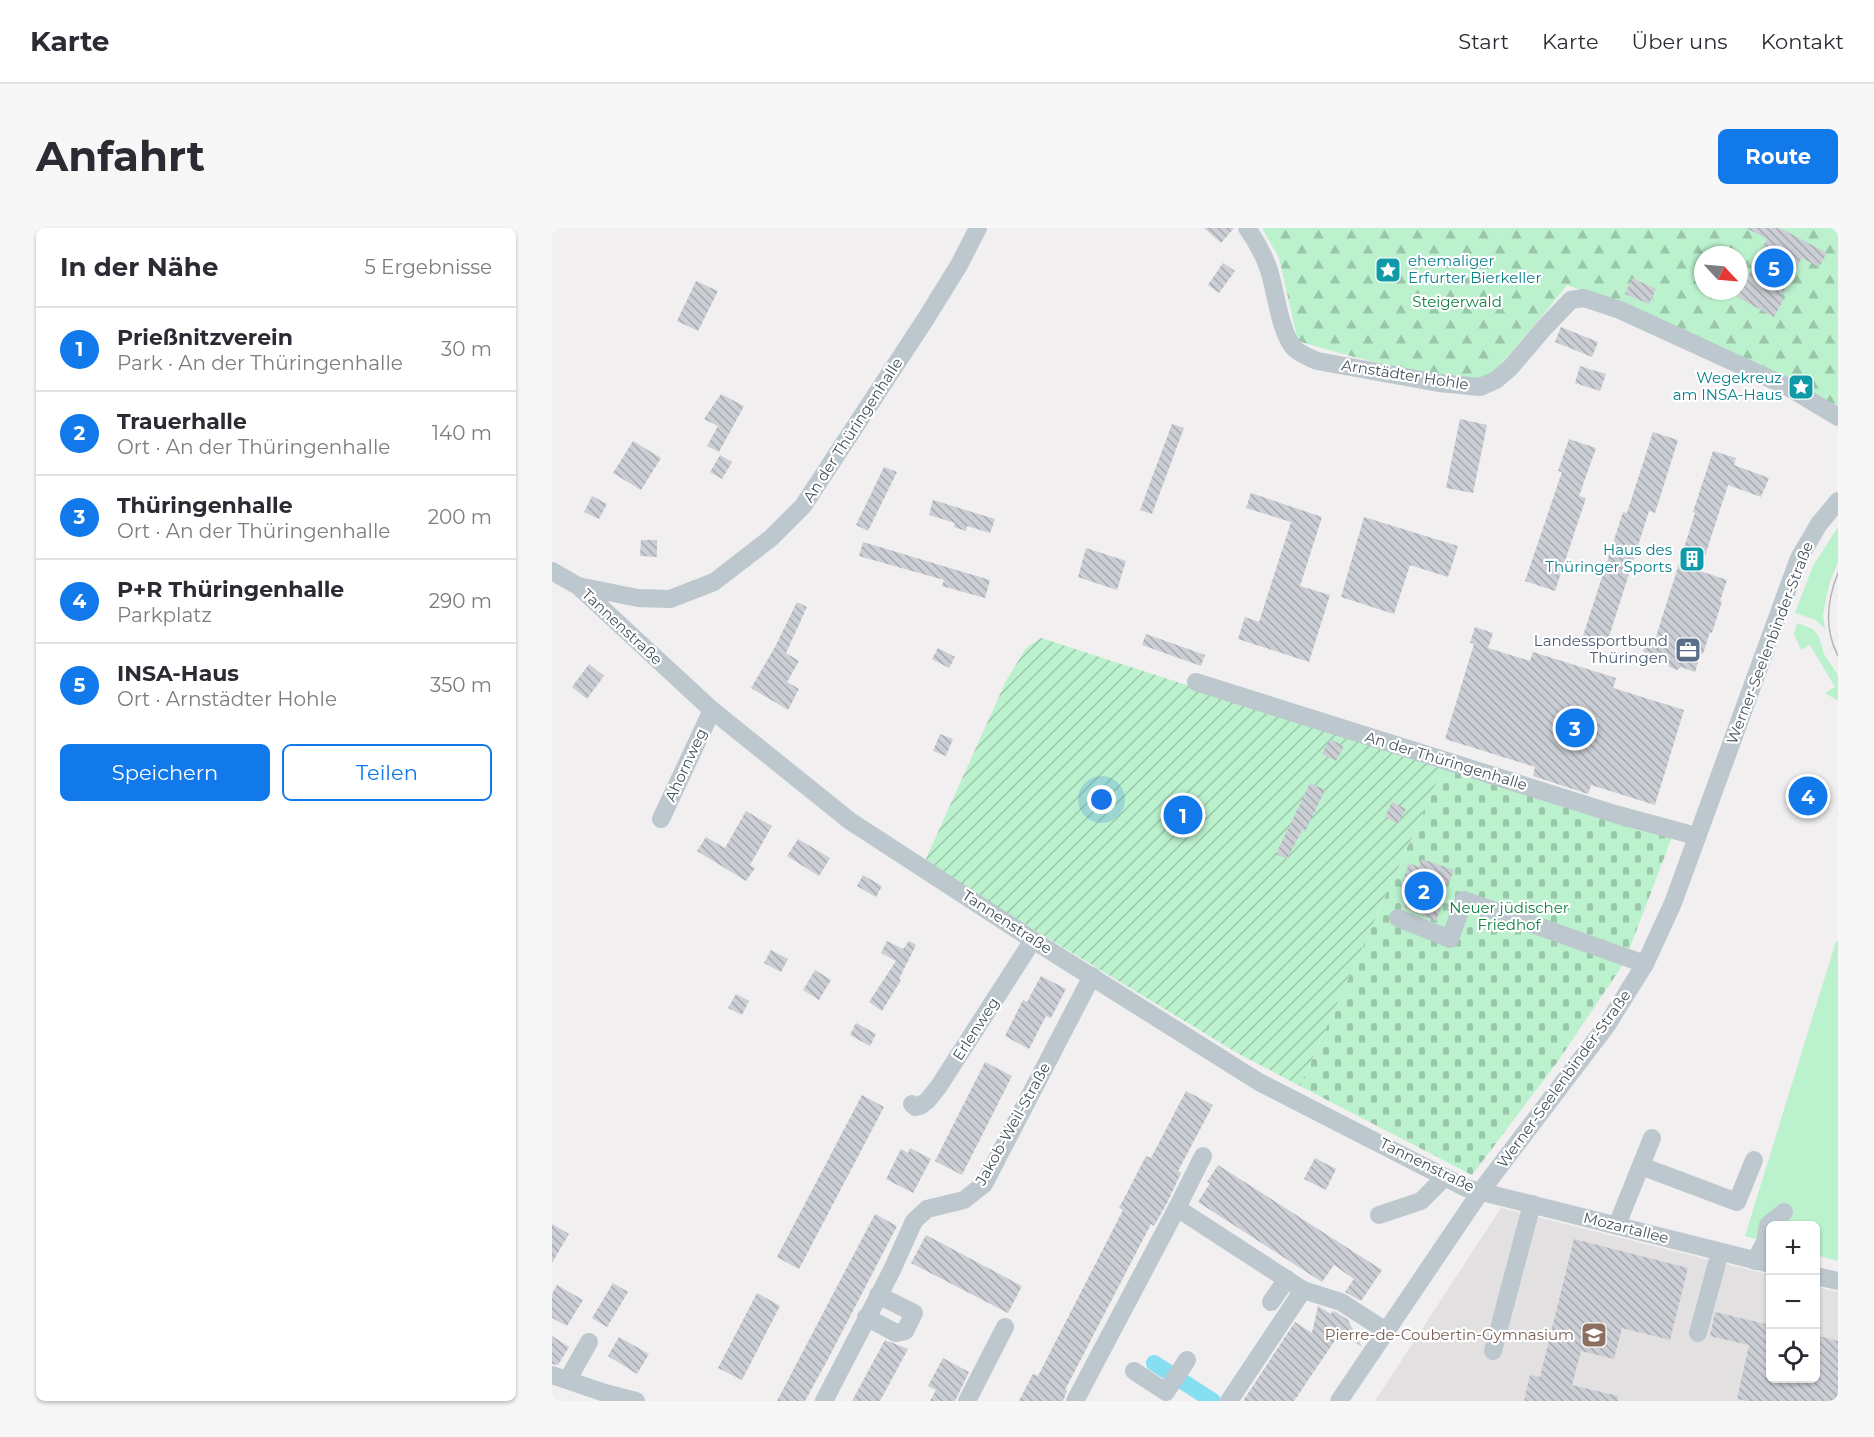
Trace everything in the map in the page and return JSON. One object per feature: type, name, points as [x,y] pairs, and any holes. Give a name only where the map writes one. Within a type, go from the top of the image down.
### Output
[{"type":"street","name":"Arnstädter Hohle","points":[[1247,228],[1258,244],[1269,270],[1278,309],[1292,346],[1300,353],[1317,361],[1439,383],[1480,387],[1496,380],[1510,368],[1571,300],[1584,298],[1620,310],[1788,387],[1838,417]]},
{"type":"street","name":"An der Thüringenhalle","points":[[552,571],[578,586],[638,598],[670,599],[714,582],[771,538],[803,506],[925,320],[959,265],[977,230]]},
{"type":"street","name":"Werner-Seelenbinder-Straße","points":[[1339,1401],[1481,1191],[1607,1025],[1645,964],[1673,903],[1799,558],[1819,524],[1838,501]]},
{"type":"street","name":"Tannenstraße","points":[[578,586],[712,710],[850,821],[1033,940],[1259,1082],[1466,1188],[1481,1191]]},
{"type":"street","name":"An der Thüringenhalle","points":[[1196,682],[1604,810],[1696,836]]},
{"type":"street","name":"Ahornweg","points":[[661,819],[712,710]]},
{"type":"street","points":[[1398,918],[1450,939],[1464,900],[1645,964]]},
{"type":"street","name":"Erlenweg","points":[[912,1104],[915,1107],[923,1104],[939,1086],[1033,940]]},
{"type":"street","name":"Jakob-Weil-Straße","points":[[824,1401],[892,1270],[914,1221],[927,1209],[964,1200],[984,1184],[1092,976]]},
{"type":"street","points":[[1617,1226],[1653,1138]]},
{"type":"street","points":[[1076,1401],[1203,1156]]},
{"type":"street","points":[[1641,1166],[1737,1202],[1754,1160]]},
{"type":"street","points":[[1379,1215],[1421,1201],[1445,1176]]},
{"type":"street","name":"Mozartallee","points":[[1481,1191],[1763,1262]]},
{"type":"street","points":[[1492,1351],[1532,1204]]},
{"type":"street","points":[[1177,1208],[1303,1290],[1341,1302],[1386,1332]]},
{"type":"street","points":[[1763,1262],[1768,1225],[1784,1212]]},
{"type":"street","points":[[1698,1333],[1720,1252]]},
{"type":"street","points":[[1820,1277],[1838,1281]]},
{"type":"street","points":[[1271,1302],[1287,1279]]},
{"type":"street","points":[[1229,1401],[1303,1290]]},
{"type":"street","points":[[866,1317],[896,1333],[905,1331],[914,1313],[878,1295]]},
{"type":"street","points":[[967,1401],[1005,1327]]},
{"type":"street","points":[[570,1381],[572,1372],[589,1342]]},
{"type":"street","points":[[1134,1371],[1174,1387],[1187,1360]]},
{"type":"street","points":[[552,1375],[636,1401]]},
{"type":"shaded area","name":"Pierre-de-Coubertin-Gymnasium","points":[[1501,1208],[1766,1274],[1766,1383],[1820,1383],[1820,1288],[1838,1292],[1838,1401],[1375,1401]]},
{"type":"green space","name":"Steigerwald","points":[[1262,228],[1838,228],[1838,406],[1610,301],[1567,285],[1505,360],[1488,376],[1475,379],[1453,378],[1396,367],[1298,341],[1279,258]]},
{"type":"green space","points":[[1838,527],[1838,562],[1826,599],[1823,615],[1825,629],[1816,620],[1795,613],[1813,566]]},
{"type":"green space","points":[[1797,623],[1813,629],[1819,637],[1824,654],[1838,675],[1838,701],[1825,693],[1835,687],[1810,645],[1801,650],[1794,634]]},
{"type":"green space","points":[[1041,638],[1443,768],[1300,1086],[1239,1054],[924,863],[1006,681],[1026,648]]},
{"type":"green space","name":"Neuer jüdischer Friedhof","points":[[1443,768],[1672,837],[1624,963],[1558,1061],[1472,1175],[1300,1086]]},
{"type":"green space","points":[[1836,941],[1838,942],[1838,1261],[1820,1256],[1820,1221],[1766,1221],[1766,1234],[1760,1240],[1745,1236]]},
{"type":"building","points":[[1204,228],[1234,228],[1221,243]]},
{"type":"building","points":[[1746,228],[1780,228],[1827,253],[1819,267],[1802,258],[1781,297],[1784,299],[1774,317],[1743,300],[1748,300],[1748,276],[1767,239]]},
{"type":"building","points":[[1223,263],[1235,271],[1219,293],[1208,285]]},
{"type":"building","points":[[1632,278],[1656,289],[1649,304],[1625,294]]},
{"type":"building","points":[[696,281],[718,291],[698,331],[677,321]]},
{"type":"building","points":[[1561,327],[1598,342],[1592,357],[1555,342]]},
{"type":"building","points":[[1580,366],[1606,374],[1600,391],[1575,383]]},
{"type":"building","points":[[721,394],[744,406],[719,452],[707,446],[718,426],[704,419]]},
{"type":"building","points":[[1460,419],[1487,425],[1473,493],[1446,488]]},
{"type":"building","points":[[1172,424],[1184,428],[1152,514],[1140,510]]},
{"type":"building","points":[[1653,432],[1678,440],[1655,513],[1649,511],[1607,643],[1583,636],[1623,512],[1627,513]]},
{"type":"building","points":[[1569,439],[1596,448],[1579,496],[1586,498],[1555,591],[1525,581],[1562,472],[1558,471]]},
{"type":"building","points":[[633,441],[661,458],[641,490],[613,473]]},
{"type":"building","name":"Haus des Thüringer Sports","points":[[1713,451],[1736,458],[1734,465],[1769,478],[1761,497],[1728,485],[1700,571],[1727,580],[1720,601],[1722,601],[1712,633],[1710,632],[1695,672],[1681,667],[1677,670],[1643,652],[1648,637],[1655,640]]},
{"type":"building","points":[[720,455],[732,462],[722,479],[710,472]]},
{"type":"building","points":[[884,467],[897,472],[868,531],[856,525]]},
{"type":"building","points":[[1251,493],[1322,517],[1300,586],[1330,595],[1309,662],[1238,639],[1245,617],[1259,622],[1291,522],[1246,508]]},
{"type":"building","points":[[592,496],[607,504],[599,519],[584,512]]},
{"type":"building","points":[[933,500],[995,519],[990,533],[967,526],[966,531],[954,527],[955,523],[929,515]]},
{"type":"building","points":[[1364,517],[1458,546],[1448,577],[1410,565],[1394,614],[1341,597]]},
{"type":"building","points":[[641,540],[657,540],[657,557],[640,556]]},
{"type":"building","points":[[863,542],[990,580],[985,598],[942,586],[944,580],[859,556]]},
{"type":"building","points":[[1086,548],[1126,561],[1117,590],[1078,577]]},
{"type":"building","points":[[797,602],[807,607],[786,653],[799,661],[787,682],[799,689],[788,710],[751,688],[775,647]]},
{"type":"building","points":[[1475,627],[1493,633],[1488,648],[1530,661],[1533,652],[1616,678],[1613,688],[1684,710],[1655,805],[1591,785],[1588,794],[1533,776],[1535,767],[1445,739],[1474,644],[1470,643]]},
{"type":"building","points":[[1146,634],[1205,655],[1201,666],[1142,645]]},
{"type":"building","points":[[938,648],[955,657],[949,668],[932,659]]},
{"type":"building","points":[[589,664],[604,676],[587,699],[572,687]]},
{"type":"building","points":[[940,734],[953,739],[946,756],[933,751]]},
{"type":"building","points":[[1330,739],[1344,746],[1336,761],[1322,754]]},
{"type":"building","points":[[1310,783],[1325,790],[1305,832],[1302,830],[1287,859],[1276,854]]},
{"type":"building","points":[[1392,802],[1406,809],[1398,824],[1385,817]]},
{"type":"building","points":[[746,811],[772,826],[750,865],[755,868],[746,881],[697,851],[706,837],[725,848]]},
{"type":"building","points":[[798,839],[830,858],[819,876],[787,856]]},
{"type":"building","points":[[1422,859],[1454,870],[1449,883],[1445,882],[1436,908],[1440,909],[1436,921],[1404,908],[1408,897],[1405,896],[1407,890],[1401,887],[1409,863],[1419,867]]},
{"type":"building","points":[[863,875],[882,886],[876,897],[857,886]]},
{"type":"building","points":[[887,941],[903,949],[909,941],[916,945],[899,979],[901,980],[882,1011],[869,1002],[896,961],[881,953]]},
{"type":"building","points":[[771,950],[788,959],[781,972],[764,963]]},
{"type":"building","points":[[815,970],[831,980],[819,1000],[803,990]]},
{"type":"building","points":[[1041,976],[1066,989],[1051,1018],[1046,1016],[1029,1049],[1005,1036],[1023,1000],[1027,1002]]},
{"type":"building","points":[[736,994],[749,1001],[742,1015],[728,1008]]},
{"type":"building","points":[[856,1023],[876,1034],[870,1046],[850,1035]]},
{"type":"building","points":[[985,1062],[1012,1076],[962,1175],[935,1161]]},
{"type":"building","points":[[1186,1091],[1213,1105],[1178,1171],[1181,1173],[1167,1203],[1154,1226],[1151,1224],[1065,1390],[1067,1391],[1063,1401],[1019,1401],[1033,1374],[1038,1376],[1123,1210],[1119,1208],[1146,1156],[1151,1158]]},
{"type":"building","points":[[862,1095],[884,1107],[799,1269],[777,1257]]},
{"type":"building","points":[[910,1148],[931,1159],[913,1193],[886,1179],[901,1149],[908,1153]]},
{"type":"building","points":[[1315,1158],[1336,1169],[1326,1190],[1304,1179]]},
{"type":"building","points":[[1218,1165],[1382,1270],[1361,1301],[1345,1292],[1354,1279],[1334,1265],[1322,1282],[1198,1202]]},
{"type":"building","points":[[875,1214],[897,1226],[828,1359],[805,1401],[777,1401]]},
{"type":"building","points":[[552,1224],[569,1234],[552,1263]]},
{"type":"building","points":[[926,1235],[1022,1286],[1008,1313],[911,1263]]},
{"type":"building","points":[[1574,1239],[1688,1268],[1670,1340],[1622,1328],[1614,1359],[1581,1351],[1572,1385],[1618,1396],[1618,1401],[1524,1401],[1530,1375],[1540,1377]]},
{"type":"building","points":[[613,1283],[628,1292],[607,1327],[592,1318]]},
{"type":"building","points":[[557,1285],[583,1300],[567,1326],[552,1318],[552,1294]]},
{"type":"building","points":[[757,1293],[780,1306],[742,1380],[718,1368]]},
{"type":"building","points":[[1318,1306],[1331,1314],[1333,1311],[1336,1312],[1348,1320],[1362,1347],[1340,1333],[1294,1401],[1243,1401],[1295,1322],[1312,1333]]},
{"type":"building","points":[[1715,1312],[1766,1324],[1766,1383],[1820,1383],[1820,1336],[1838,1341],[1838,1401],[1747,1401],[1737,1399],[1749,1345],[1710,1336]]},
{"type":"building","points":[[552,1336],[569,1347],[558,1365],[552,1364]]},
{"type":"building","points":[[619,1337],[649,1354],[637,1374],[608,1356]]},
{"type":"building","points":[[885,1340],[908,1349],[880,1401],[852,1401]]},
{"type":"building","points":[[943,1358],[969,1372],[955,1401],[930,1401],[936,1390],[928,1386]]},
{"type":"waterway","points":[[1154,1363],[1213,1401]]},
{"type":"tram line","points":[[1838,573],[1829,604],[1829,625],[1838,656]]},
{"type":"place","name":"INSA-Haus","points":[[1774,268]]},
{"type":"place","name":"ehemaliger Erfurter Bierkeller","points":[[1388,270]]},
{"type":"place","name":"Wegekreuz am INSA-Haus","points":[[1801,387]]},
{"type":"place","name":"Haus des Thüringer Sports","points":[[1692,559]]},
{"type":"place","name":"Landessportbund Thüringen","points":[[1688,650]]},
{"type":"place","name":"Thüringenhalle","points":[[1575,728]]},
{"type":"place","name":"P+R Thüringenhalle","points":[[1808,796]]},
{"type":"place","name":"Prießnitzverein","points":[[1183,815]]},
{"type":"place","name":"Trauerhalle","points":[[1424,891]]},
{"type":"place","name":"Pierre-de-Coubertin-Gymnasium","points":[[1594,1335]]}]
